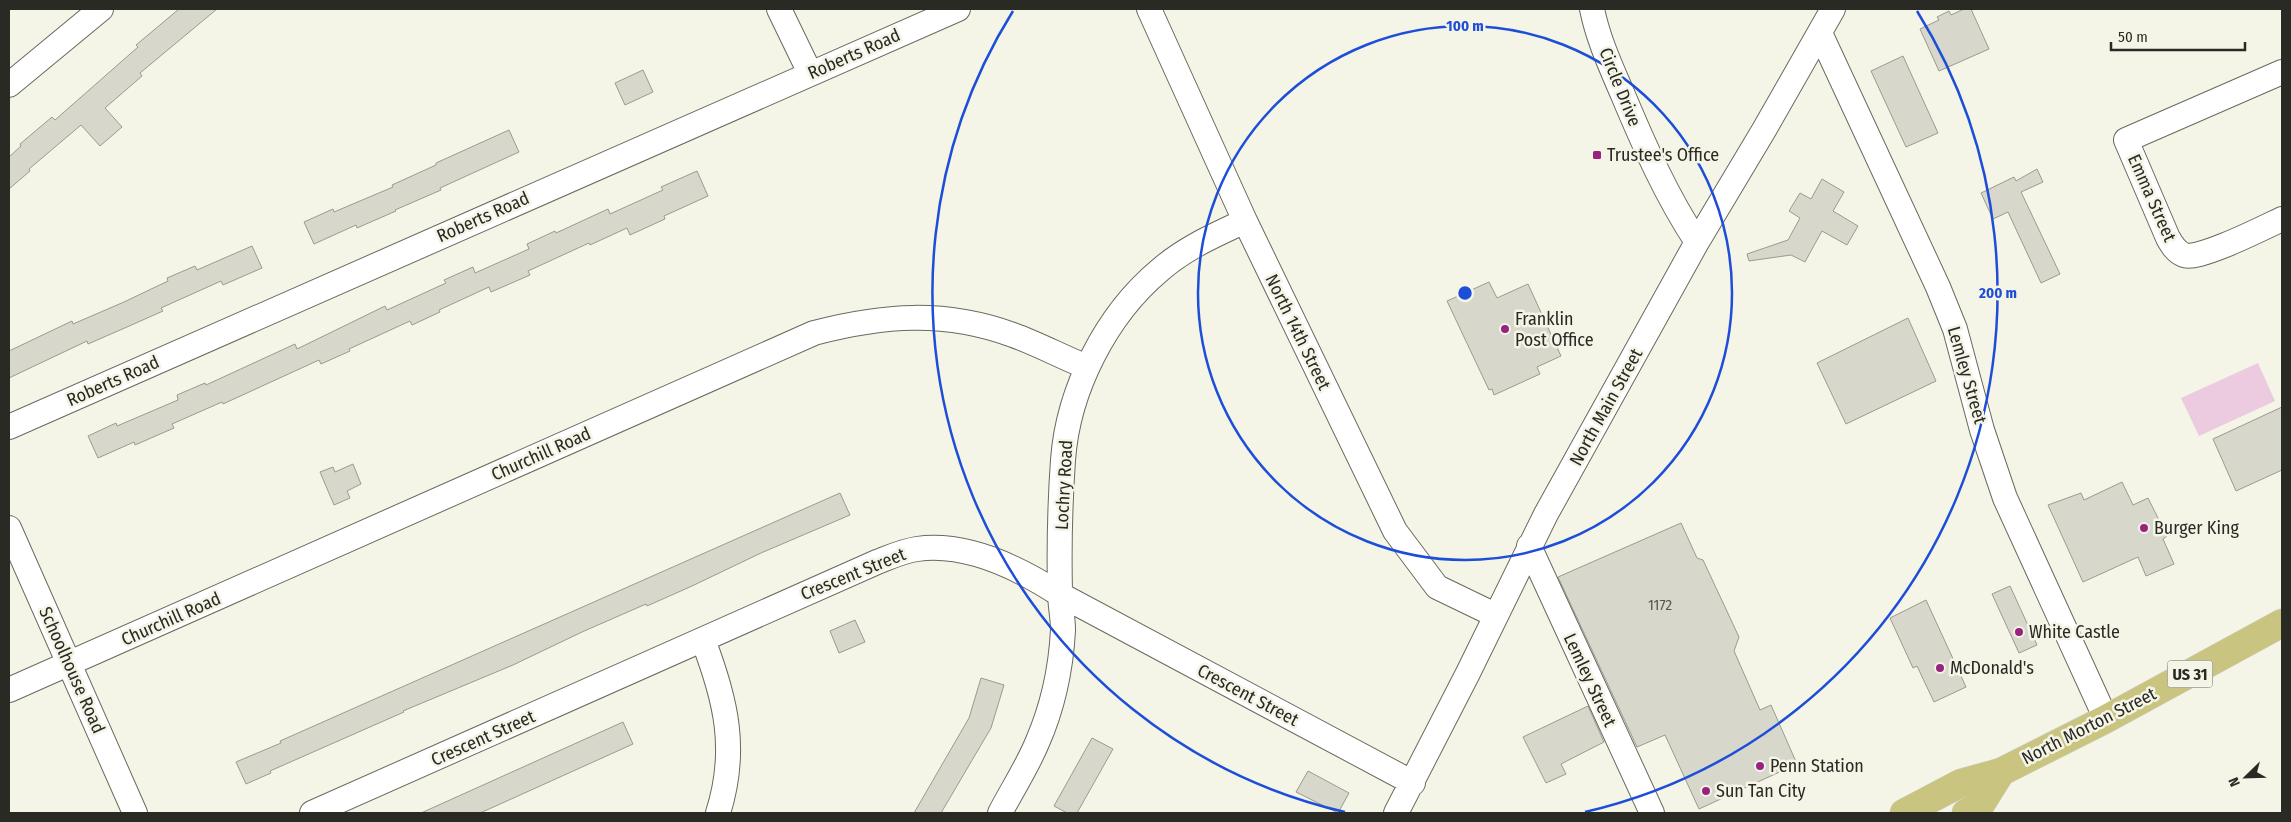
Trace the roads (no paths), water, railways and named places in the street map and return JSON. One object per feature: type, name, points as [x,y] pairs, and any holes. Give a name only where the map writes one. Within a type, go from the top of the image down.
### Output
[{"type":"main road","name":"North Morton Street","points":[[1904,813],[1961,783],[2001,772],[2106,719],[2282,623]]},
{"type":"main road","name":"North Morton Street","points":[[1966,813],[1981,804],[2001,772]]},
{"type":"street","points":[[9,86],[101,9]]},
{"type":"street","points":[[779,9],[810,73]]},
{"type":"street","name":"Roberts Road","points":[[9,427],[958,9]]},
{"type":"street","name":"North 14th Street","points":[[1149,9],[1245,221],[1395,531],[1437,587],[1495,615]]},
{"type":"street","name":"Circle Drive","points":[[1591,9],[1601,41],[1640,136],[1684,223],[1697,242]]},
{"type":"street","name":"North Main Street","points":[[1396,813],[1413,783],[1529,546],[1697,242],[1833,9]]},
{"type":"street","name":"Lemley Street","points":[[1820,33],[1938,287],[1955,329],[1982,430],[2005,498],[2106,719]]},
{"type":"street","name":"Emma Street","points":[[2282,72],[2126,140],[2168,238],[2175,249],[2184,255],[2200,255],[2282,219]]},
{"type":"street","name":"Lochry Road","points":[[1000,813],[1036,745],[1048,714],[1063,629],[1060,594],[1063,459],[1077,390],[1087,368],[1125,304],[1160,270],[1200,242],[1245,221]]},
{"type":"street","name":"Churchill Road","points":[[9,690],[814,332],[876,319],[937,317],[1013,335],[1087,368]]},
{"type":"street","name":"Schoolhouse Road","points":[[9,528],[135,813]]},
{"type":"street","name":"Lemley Street","points":[[1529,546],[1652,813]]},
{"type":"street","name":"Crescent Street","points":[[312,813],[877,562],[917,549],[938,548],[970,553],[1025,572],[1060,594],[1413,783]]},
{"type":"street","points":[[703,640],[718,680],[729,730],[724,794],[718,813]]},
{"type":"place","name":"Trustee's Office","points":[[1597,155]]},
{"type":"place","name":"Franklin Post Office","points":[[1505,329]]},
{"type":"place","name":"Burger King","points":[[2144,528]]},
{"type":"place","name":"White Castle","points":[[2019,632]]},
{"type":"place","name":"McDonald's","points":[[1940,668]]},
{"type":"place","name":"Penn Station","points":[[1760,766]]},
{"type":"place","name":"Sun Tan City","points":[[1706,791]]}]
